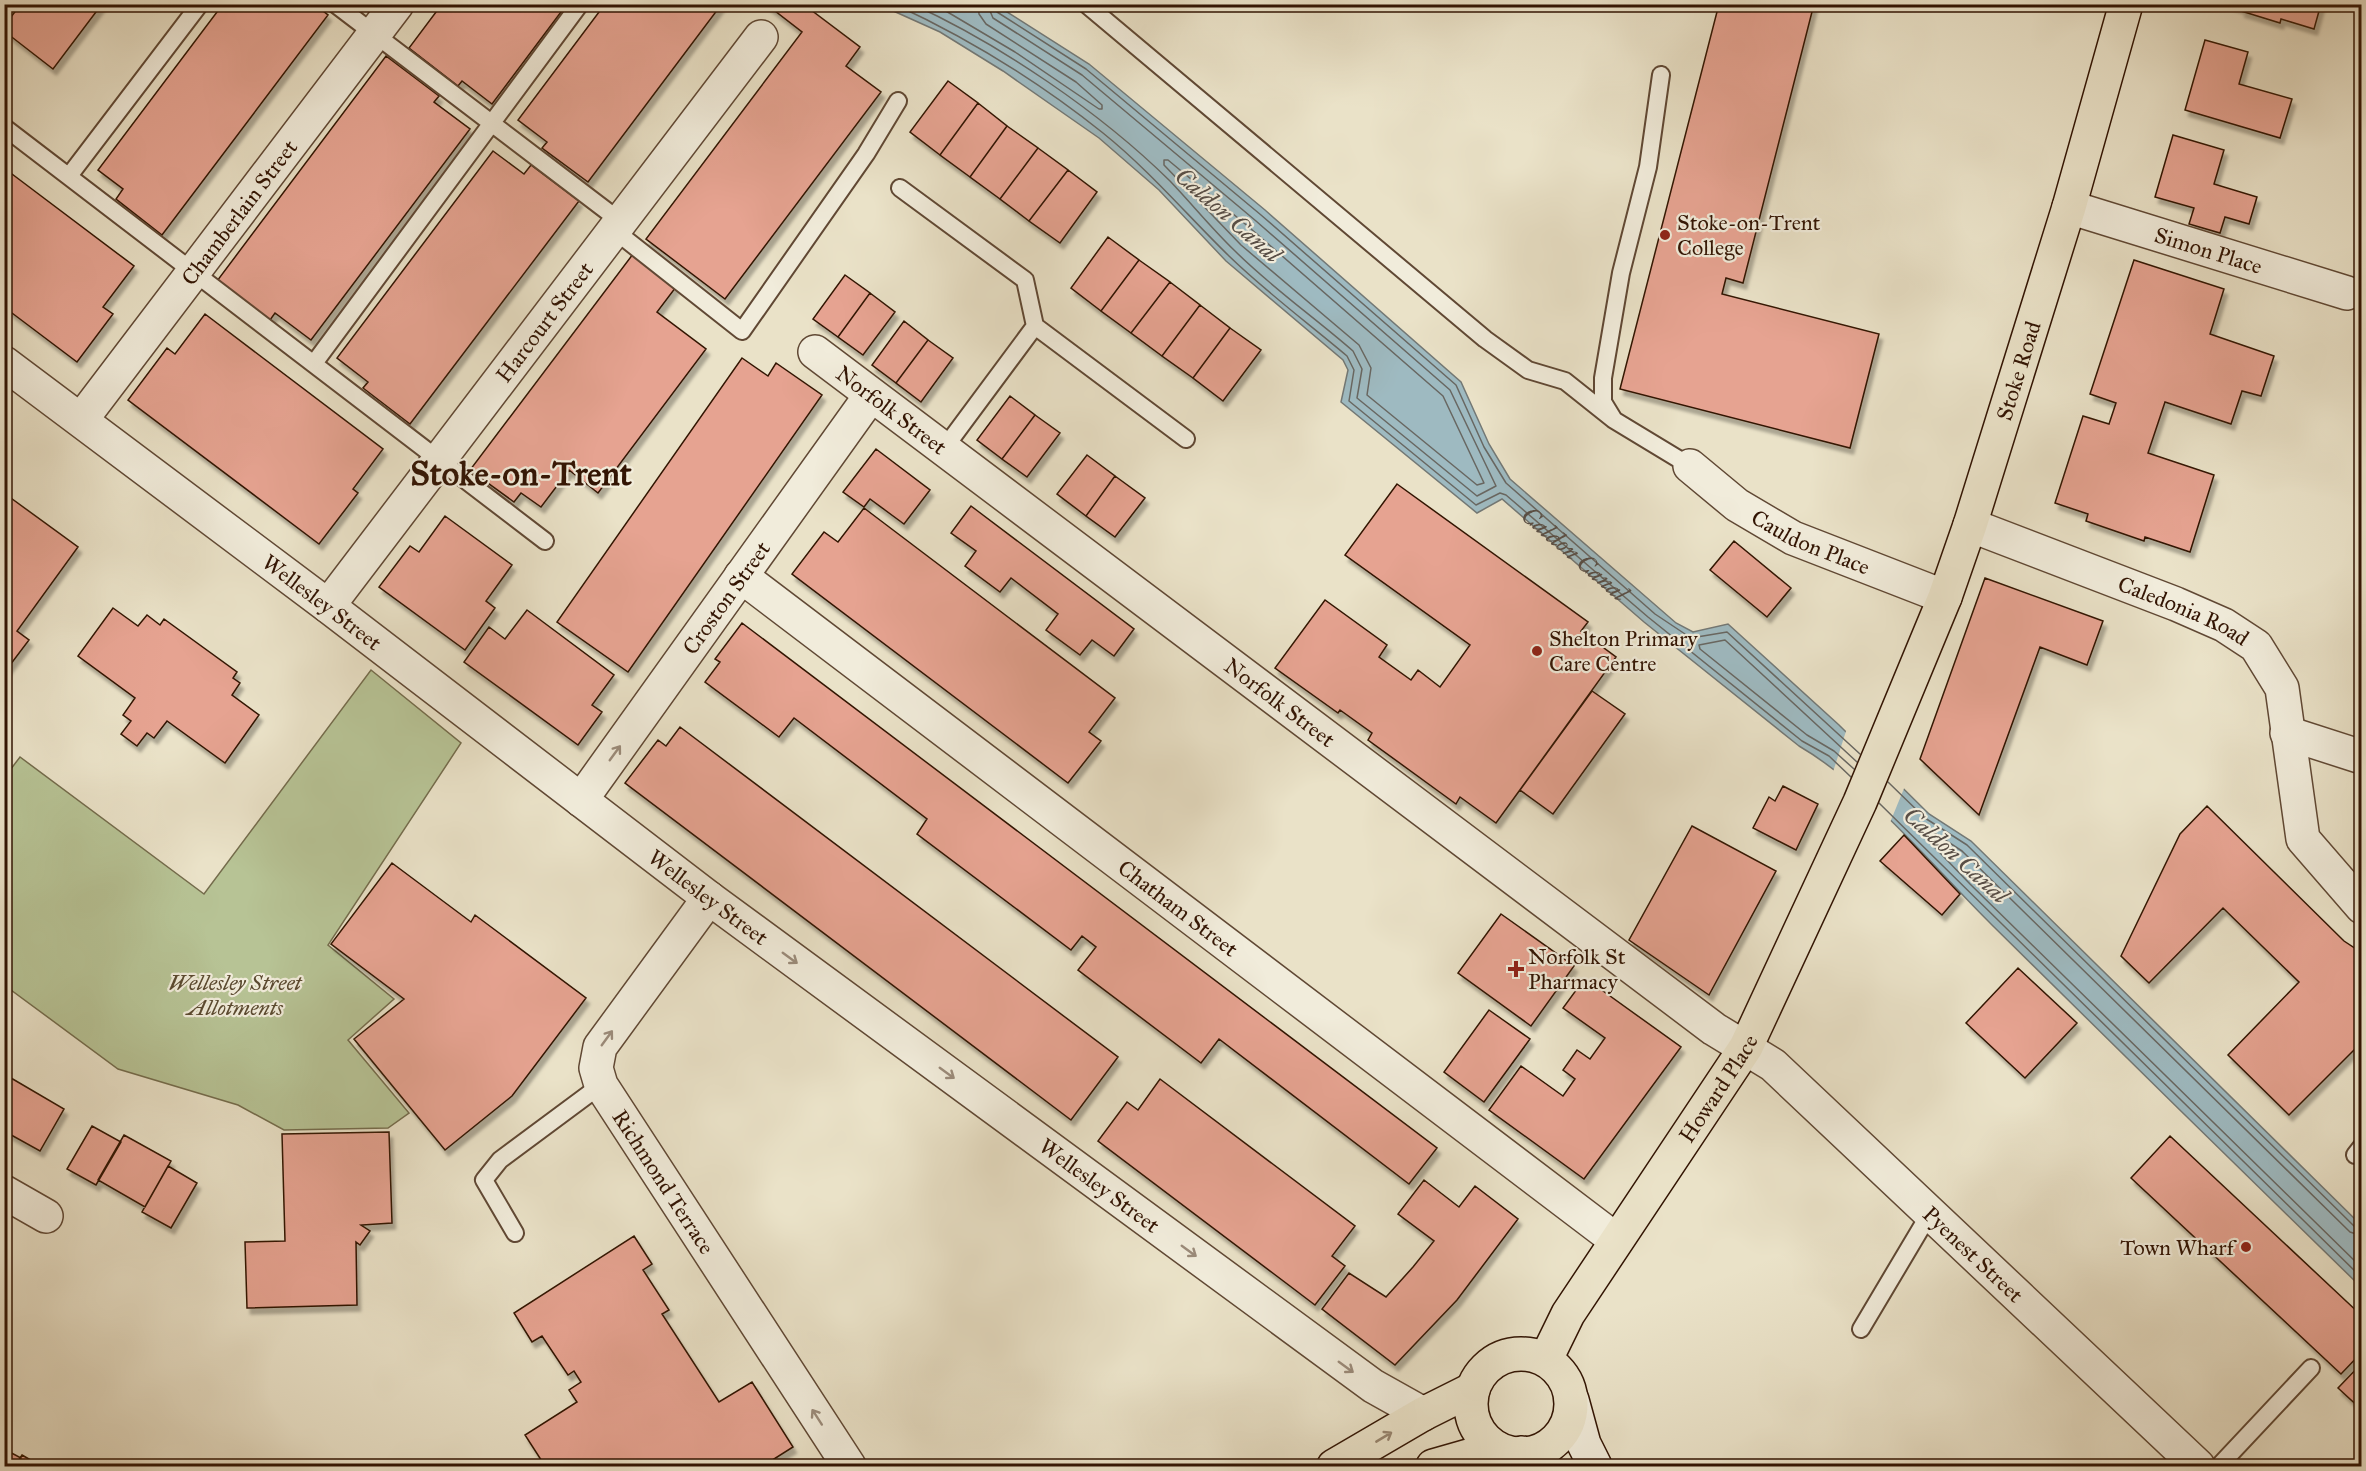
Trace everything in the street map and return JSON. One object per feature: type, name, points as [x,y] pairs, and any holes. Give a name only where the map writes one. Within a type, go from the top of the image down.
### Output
[{"type":"main road","name":"Stoke Road","points":[[1888,729],[1945,597],[1970,525],[2069,207],[2126,4]]},
{"type":"main road","name":"Howard Place","points":[[1546,1359],[1568,1314],[1746,1047],[1860,802],[1888,729]]},
{"type":"main road","points":[[1334,1467],[1423,1414],[1473,1389],[1486,1368],[1507,1355],[1519,1353],[1546,1359],[1559,1370],[1567,1383],[1572,1400],[1569,1420],[1558,1438],[1544,1449],[1516,1456],[1433,1467]]},
{"type":"main road","points":[[1473,1389],[1473,1417],[1483,1437],[1516,1456]]},
{"type":"street","name":"Chamberlain Street","points":[[81,420],[397,4]]},
{"type":"street","name":"Harcourt Street","points":[[328,606],[760,37]]},
{"type":"street","name":"Simon Place","points":[[2069,207],[2347,293]]},
{"type":"street","name":"Norfolk Street","points":[[815,352],[1714,1029],[1746,1047]]},
{"type":"street","name":"Wellesley Street","points":[[4,363],[328,606],[709,898],[1373,1386],[1423,1414]]},
{"type":"street","name":"Croston Street","points":[[581,800],[871,395]]},
{"type":"street","name":"Cauldon Place","points":[[1690,466],[1737,505],[1793,538],[1945,597]]},
{"type":"street","name":"Caledonia Road","points":[[1970,525],[2176,604],[2224,625],[2256,645],[2282,688],[2303,839],[2361,908]]},
{"type":"street","name":"Chatham Street","points":[[741,576],[1616,1240]]},
{"type":"street","points":[[2287,733],[2361,757]]},
{"type":"street","name":"Richmond Terrace","points":[[709,898],[600,1047],[596,1068],[601,1085],[849,1467]]},
{"type":"street","name":"Pyenest Street","points":[[1746,1047],[1773,1065],[2198,1467]]},
{"type":"street","points":[[4,1192],[46,1216]]},
{"type":"street","points":[[1572,1400],[1584,1444],[1595,1467]]},
{"type":"lane","points":[[69,176],[200,4]]},
{"type":"lane","points":[[335,4],[492,124],[742,331],[866,154],[898,101]]},
{"type":"lane","points":[[315,362],[580,4]]},
{"type":"lane","points":[[1086,4],[1485,339],[1528,370],[1565,381],[1614,420],[1690,466]]},
{"type":"lane","points":[[1614,420],[1603,402],[1603,378],[1621,273],[1648,166],[1661,75]]},
{"type":"lane","points":[[4,127],[315,362],[545,541]]},
{"type":"lane","points":[[900,188],[1025,280],[1035,326],[1186,439]]},
{"type":"lane","points":[[944,450],[1035,326]]},
{"type":"lane","points":[[515,1233],[484,1180],[500,1160],[601,1085]]},
{"type":"lane","points":[[1860,1329],[1930,1213]]},
{"type":"lane","points":[[2219,1467],[2311,1368]]},
{"type":"green space","name":"Wellesley Street Allotments","points":[[371,670],[461,743],[328,945],[394,999],[348,1040],[409,1113],[388,1128],[284,1130],[238,1105],[118,1069],[11,990],[4,977],[4,778],[20,757],[204,894]]},
{"type":"water","name":"Caldon Canal","points":[[880,5],[996,5],[1089,64],[1265,210],[1461,382],[1489,444],[1510,479],[1676,623],[1693,632],[1728,624],[1839,725],[1929,814],[1971,841],[2361,1225],[2361,1287],[1992,925],[1900,829],[1850,783],[1799,746],[1644,622],[1502,499],[1477,513],[1341,402],[1348,370],[1343,360],[1226,261],[1159,190],[1099,138],[1003,71],[940,32]]},
{"type":"pier","points":[[1847,728],[1905,786],[1889,825],[1833,772]]},
{"type":"building","points":[[21,4],[102,4],[53,69],[4,31],[4,26]]},
{"type":"building","points":[[223,4],[314,4],[328,15],[162,235],[116,199],[123,189],[98,170]]},
{"type":"building","points":[[442,4],[567,4],[492,104],[462,81],[458,86],[409,48]]},
{"type":"building","points":[[605,4],[721,5],[588,182],[542,148],[547,142],[518,120]]},
{"type":"building","points":[[766,4],[803,4],[860,47],[846,66],[881,92],[725,299],[646,239],[802,32]]},
{"type":"building","points":[[1719,4],[1814,4],[1743,283],[1726,278],[1722,294],[1879,334],[1850,448],[1620,389]]},
{"type":"building","points":[[2229,4],[2321,4],[2314,29],[2281,19],[2280,23],[2241,11],[2242,8]]},
{"type":"building","points":[[2205,40],[2248,52],[2239,84],[2292,99],[2280,138],[2185,110]]},
{"type":"building","points":[[386,56],[439,96],[434,102],[470,129],[311,340],[275,313],[270,320],[217,281]]},
{"type":"building","points":[[948,81],[978,103],[940,155],[910,132]]},
{"type":"building","points":[[978,103],[1007,126],[970,177],[940,155]]},
{"type":"building","points":[[1007,126],[1038,148],[1000,199],[970,177]]},
{"type":"building","points":[[2173,135],[2224,150],[2214,184],[2257,197],[2249,224],[2225,217],[2220,233],[2189,224],[2194,208],[2155,197]]},
{"type":"building","points":[[1038,148],[1068,170],[1029,221],[1000,199]]},
{"type":"building","points":[[493,151],[524,174],[531,165],[579,201],[410,424],[363,388],[368,382],[337,358]]},
{"type":"building","points":[[4,168],[134,266],[103,307],[113,314],[77,362],[4,307]]},
{"type":"building","points":[[1068,170],[1097,192],[1060,243],[1029,221]]},
{"type":"building","points":[[1108,237],[1139,260],[1101,311],[1071,288]]},
{"type":"building","points":[[633,254],[676,287],[657,312],[706,349],[598,493],[569,470],[541,507],[521,493],[514,502],[470,470]]},
{"type":"building","points":[[1139,260],[1170,282],[1131,333],[1101,311]]},
{"type":"building","points":[[2134,260],[2224,289],[2210,334],[2274,356],[2261,396],[2242,391],[2231,424],[2165,402],[2148,453],[2214,475],[2190,552],[2145,537],[2144,541],[2086,521],[2088,514],[2055,503],[2083,416],[2109,424],[2116,403],[2090,394]]},
{"type":"building","points":[[845,275],[870,293],[838,337],[813,319]]},
{"type":"building","points":[[1170,282],[1200,305],[1162,356],[1131,333]]},
{"type":"building","points":[[870,293],[895,312],[863,355],[838,337]]},
{"type":"building","points":[[1200,305],[1230,328],[1193,378],[1162,356]]},
{"type":"building","points":[[205,314],[383,449],[353,489],[358,493],[319,544],[128,400],[167,348],[175,354]]},
{"type":"building","points":[[904,321],[928,340],[896,383],[872,365]]},
{"type":"building","points":[[1230,328],[1261,350],[1223,401],[1193,378]]},
{"type":"building","points":[[928,340],[953,358],[921,402],[896,383]]},
{"type":"building","points":[[742,358],[768,376],[776,363],[822,395],[628,672],[557,622]]},
{"type":"building","points":[[1010,396],[1035,415],[1002,459],[977,440]]},
{"type":"building","points":[[1035,415],[1060,433],[1027,477],[1002,459]]},
{"type":"building","points":[[876,449],[930,490],[904,524],[870,499],[864,507],[843,492]]},
{"type":"building","points":[[1087,455],[1115,476],[1086,516],[1057,494]]},
{"type":"building","points":[[1115,476],[1145,498],[1115,537],[1086,516]]},
{"type":"building","name":"Shelton Primary Care Centre","points":[[1397,484],[1588,622],[1581,631],[1616,657],[1496,823],[1460,797],[1456,804],[1368,740],[1372,733],[1340,710],[1338,713],[1275,668],[1325,600],[1387,645],[1379,657],[1411,680],[1418,670],[1440,687],[1470,645],[1345,555]]},
{"type":"building","points":[[4,493],[78,547],[17,631],[29,640],[4,673]]},
{"type":"building","points":[[971,506],[1134,629],[1114,656],[1092,640],[1080,655],[1046,630],[1058,614],[1011,578],[1000,592],[965,566],[976,551],[951,533]]},
{"type":"building","points":[[864,508],[1115,698],[1089,732],[1101,741],[1068,783],[792,574],[824,532],[838,542]]},
{"type":"building","points":[[445,516],[512,565],[486,601],[495,608],[465,650],[379,587],[410,546],[419,552]]},
{"type":"building","points":[[1734,541],[1791,588],[1767,617],[1710,570]]},
{"type":"building","points":[[1985,578],[2103,621],[2087,665],[2040,647],[1979,815],[1920,759]]},
{"type":"building","points":[[113,608],[138,626],[147,615],[160,625],[164,619],[237,672],[233,678],[240,683],[232,695],[259,715],[225,763],[167,721],[154,738],[147,733],[137,746],[121,734],[131,721],[123,715],[135,698],[78,656]]},
{"type":"building","points":[[527,610],[614,675],[592,705],[602,712],[578,745],[464,662],[489,627],[505,639]]},
{"type":"building","points":[[742,623],[1437,1148],[1409,1184],[1219,1039],[1201,1063],[1078,970],[1096,947],[1082,936],[1071,950],[917,834],[927,819],[794,718],[779,737],[705,682],[720,662],[715,659]]},
{"type":"building","points":[[1592,691],[1625,714],[1553,814],[1520,790]]},
{"type":"building","points":[[680,727],[1118,1057],[1071,1120],[625,783],[658,740],[666,746]]},
{"type":"building","points":[[1783,786],[1818,804],[1796,850],[1753,828],[1769,797],[1775,801]]},
{"type":"building","points":[[2207,806],[2344,941],[2362,953],[2362,1042],[2289,1115],[2228,1055],[2299,982],[2223,908],[2149,983],[2121,956],[2180,834]]},
{"type":"building","points":[[1692,826],[1776,871],[1709,995],[1629,940]]},
{"type":"building","points":[[1904,835],[1960,894],[1942,915],[1880,861]]},
{"type":"building","points":[[392,863],[471,922],[475,915],[586,998],[512,1096],[445,1150],[354,1039],[404,999],[331,944]]},
{"type":"building","name":"Norfolk St Pharmacy","points":[[1501,914],[1574,966],[1531,1026],[1458,973]]},
{"type":"building","points":[[2018,968],[2077,1023],[2025,1078],[1966,1023]]},
{"type":"building","points":[[1585,978],[1681,1047],[1584,1179],[1489,1110],[1521,1066],[1563,1096],[1575,1079],[1563,1070],[1577,1050],[1590,1059],[1605,1038],[1563,1008]]},
{"type":"building","points":[[1489,1010],[1530,1039],[1484,1102],[1444,1072]]},
{"type":"building","points":[[11,1078],[64,1109],[40,1151],[4,1131],[4,1090]]},
{"type":"building","points":[[1160,1079],[1355,1226],[1332,1256],[1345,1266],[1315,1305],[1098,1141],[1127,1102],[1138,1110]]},
{"type":"building","points":[[92,1126],[121,1142],[96,1185],[67,1169]]},
{"type":"building","points":[[389,1132],[392,1223],[361,1225],[370,1231],[360,1245],[356,1242],[357,1305],[247,1308],[245,1242],[285,1241],[282,1134]]},
{"type":"building","points":[[124,1135],[171,1161],[145,1207],[98,1180]]},
{"type":"building","name":"Town Wharf","points":[[2170,1136],[2362,1316],[2362,1352],[2341,1374],[2131,1178]]},
{"type":"building","points":[[168,1166],[197,1183],[171,1228],[142,1212]]},
{"type":"building","points":[[1424,1180],[1459,1207],[1475,1186],[1518,1219],[1457,1300],[1395,1365],[1322,1309],[1349,1273],[1386,1297],[1434,1241],[1398,1214]]},
{"type":"building","points":[[634,1236],[652,1264],[643,1270],[669,1310],[662,1314],[719,1402],[752,1382],[793,1447],[763,1466],[545,1466],[525,1435],[577,1402],[569,1390],[581,1382],[574,1371],[568,1375],[542,1336],[532,1342],[514,1313]]},
{"type":"building","points":[[2362,1363],[2362,1410],[2338,1388]]},
{"type":"building","points":[[4,1449],[21,1458],[15,1466],[4,1466]]},
{"type":"building","points":[[22,1455],[41,1466],[15,1466]]},
{"type":"place","name":"Stoke-on-Trent College","points":[[1665,235]]},
{"type":"place","name":"Shelton Primary Care Centre","points":[[1537,651]]},
{"type":"place","name":"Norfolk St Pharmacy","points":[[1516,969]]},
{"type":"place","name":"Town Wharf","points":[[2246,1247]]},
{"type":"district","name":"Stoke-on-Trent","points":[[521,473]]}]
